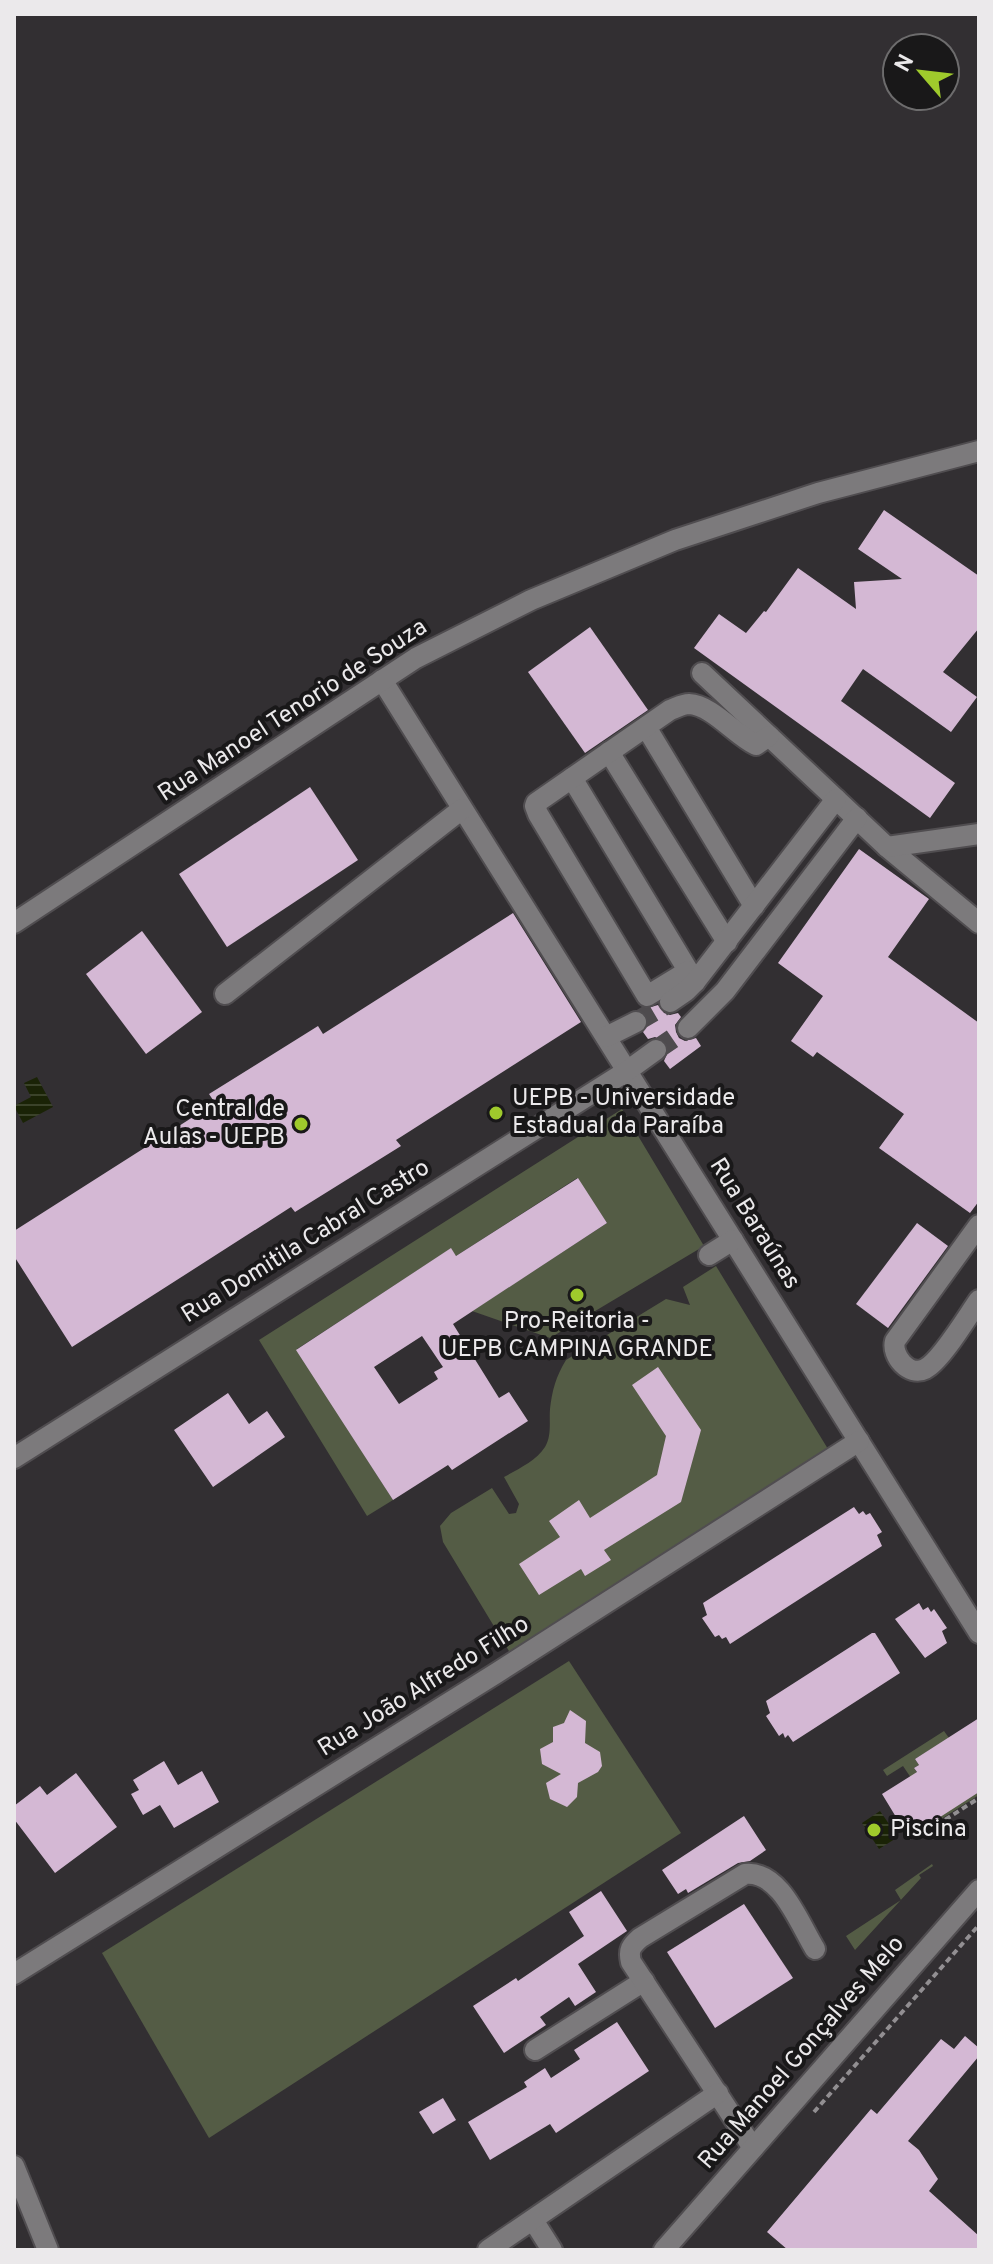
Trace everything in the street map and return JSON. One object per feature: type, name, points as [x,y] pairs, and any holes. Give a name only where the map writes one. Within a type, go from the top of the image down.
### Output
[{"type":"street","name":"Rua Manoel Tenorio de Souza","points":[[14,923],[416,658],[531,600],[675,540],[818,493],[979,451]]},
{"type":"street","points":[[702,673],[887,847],[979,923]]},
{"type":"street","name":"Rua Baraúnas","points":[[382,680],[979,1633]]},
{"type":"street","points":[[769,736],[756,745],[744,740],[701,707],[686,704],[670,710],[536,803],[535,808],[647,996],[692,976],[727,942],[836,799]]},
{"type":"street","points":[[646,727],[754,906]]},
{"type":"street","points":[[609,752],[727,942]]},
{"type":"street","points":[[572,778],[692,976]]},
{"type":"street","points":[[225,994],[462,809]]},
{"type":"street","points":[[692,976],[686,991],[673,1000],[691,1026],[725,991],[857,818]]},
{"type":"street","points":[[887,847],[979,834]]},
{"type":"street","points":[[606,1037],[636,1022]]},
{"type":"street","name":"Rua Domitila Cabral Castro","points":[[14,1458],[656,1050]]},
{"type":"street","points":[[979,1225],[895,1341],[898,1360],[914,1371],[922,1371],[935,1361],[979,1300]]},
{"type":"street","points":[[709,1255],[733,1240]]},
{"type":"street","name":"Rua João Alfredo Filho","points":[[14,1974],[859,1441]]},
{"type":"street","points":[[753,2148],[631,1962],[629,1953],[640,1938],[745,1874],[756,1873],[769,1878],[779,1888],[815,1949]]},
{"type":"street","name":"Rua Manoel Gonçalves Melo","points":[[664,2250],[979,1890]]},
{"type":"street","points":[[535,2050],[644,1981]]},
{"type":"street","points":[[488,2250],[718,2093]]},
{"type":"street","points":[[14,2166],[48,2250]]},
{"type":"street","points":[[533,2220],[552,2250]]},
{"type":"path","points":[[920,1836],[979,1798]]},
{"type":"path","points":[[814,2112],[979,1925]]},
{"type":"shaded area","points":[[37,1077],[53,1107],[23,1123],[14,1106],[31,1097],[24,1083]]},
{"type":"shaded area","points":[[622,1109],[704,1246],[550,1338],[472,1311],[607,1223],[577,1178],[456,1256],[450,1249],[297,1349],[393,1500],[367,1516],[259,1340]]},
{"type":"shaded area","points":[[716,1266],[828,1449],[512,1656],[443,1542],[440,1526],[451,1513],[492,1488],[509,1514],[516,1513],[519,1504],[504,1477],[532,1461],[545,1447],[553,1390],[566,1360],[666,1299],[690,1305],[683,1287]]},
{"type":"shaded area","points":[[569,1661],[681,1833],[209,2138],[102,1953]]},
{"type":"shaded area","points":[[944,1731],[949,1738],[915,1759],[919,1765],[914,1768],[918,1774],[979,1795],[935,1823],[928,1812],[932,1809],[903,1766],[887,1776],[883,1770]]},
{"type":"shaded area","name":"Piscina","points":[[880,1811],[898,1837],[879,1849],[862,1823]]},
{"type":"shaded area","points":[[932,1864],[919,1875],[921,1878],[901,1900],[895,1890]]},
{"type":"shaded area","points":[[901,1900],[855,1950],[846,1936]]},
{"type":"building","points":[[884,510],[979,576],[979,628],[943,672],[977,697],[951,732],[863,669],[841,701],[955,783],[930,818],[694,648],[719,614],[746,633],[766,612],[798,568],[856,609],[854,582],[902,579],[858,549]]},
{"type":"building","points":[[590,627],[648,710],[585,753],[528,672]]},
{"type":"building","points":[[310,787],[358,860],[227,947],[179,874]]},
{"type":"building","points":[[859,849],[929,899],[888,957],[979,1023],[979,1201],[970,1213],[879,1148],[904,1114],[817,1052],[813,1057],[791,1041],[823,996],[778,963]]},
{"type":"building","name":"Central de Aulas - UEPB","points":[[513,913],[581,1022],[396,1140],[401,1146],[295,1212],[291,1207],[72,1347],[14,1256],[14,1231],[215,1103],[209,1094],[318,1026],[323,1034]]},
{"type":"building","points":[[142,931],[202,1012],[146,1054],[86,974]]},
{"type":"building","points":[[658,1005],[664,1013],[678,1013],[681,1017],[675,1025],[679,1038],[685,1041],[696,1038],[701,1046],[670,1069],[664,1061],[669,1049],[666,1042],[655,1037],[648,1039],[643,1032],[649,1022],[641,1010]]},
{"type":"building","points":[[578,1178],[607,1223],[453,1324],[499,1398],[509,1392],[528,1421],[452,1470],[448,1465],[393,1500],[296,1350],[451,1248],[456,1256]],"holes":[[[422,1336],[443,1367],[434,1372],[438,1379],[399,1404],[374,1367]]]},
{"type":"building","points":[[917,1223],[948,1246],[888,1328],[856,1304]]},
{"type":"building","points":[[658,1367],[701,1430],[681,1502],[604,1550],[611,1560],[585,1576],[581,1569],[539,1595],[519,1564],[560,1537],[549,1521],[579,1500],[590,1518],[657,1475],[666,1436],[632,1385]]},
{"type":"building","points":[[228,1393],[249,1424],[267,1411],[285,1437],[213,1487],[174,1430]]},
{"type":"building","points":[[854,1507],[859,1514],[863,1511],[866,1515],[870,1513],[882,1532],[877,1535],[882,1546],[730,1644],[726,1637],[715,1637],[702,1618],[707,1615],[703,1603]]},
{"type":"building","points":[[919,1603],[923,1610],[928,1607],[931,1612],[934,1609],[947,1628],[942,1631],[947,1643],[925,1658],[895,1619]]},
{"type":"building","points":[[875,1633],[900,1673],[793,1742],[788,1735],[785,1738],[783,1733],[779,1736],[766,1716],[770,1713],[766,1701]]},
{"type":"building","points":[[570,1710],[586,1721],[585,1743],[600,1752],[602,1766],[598,1772],[578,1783],[577,1797],[567,1807],[550,1799],[546,1783],[561,1774],[542,1764],[540,1749],[553,1742],[553,1727],[564,1723]]},
{"type":"building","points":[[979,1718],[979,1792],[910,1840],[882,1794],[917,1772],[914,1768],[919,1765],[915,1759]]},
{"type":"building","points":[[164,1761],[178,1785],[202,1771],[219,1802],[174,1828],[160,1805],[143,1815],[131,1794],[139,1790],[133,1780]]},
{"type":"building","points":[[76,1773],[117,1827],[55,1873],[14,1819],[14,1806],[40,1786],[47,1795]]},
{"type":"building","points":[[744,1816],[766,1850],[688,1893],[686,1889],[678,1894],[662,1870]]},
{"type":"building","points":[[601,1891],[627,1931],[578,1964],[596,1992],[575,2006],[569,1997],[540,2017],[546,2025],[504,2053],[473,2006],[516,1978],[518,1981],[584,1936],[569,1912]]},
{"type":"building","points":[[744,1904],[793,1978],[715,2028],[667,1952]]},
{"type":"building","points":[[617,2022],[649,2071],[556,2133],[550,2124],[490,2160],[468,2122],[527,2087],[524,2082],[545,2068],[551,2078],[580,2059],[574,2050]]},
{"type":"building","points":[[965,2036],[979,2048],[979,2056],[908,2141],[919,2150],[938,2179],[929,2191],[979,2236],[979,2250],[788,2250],[767,2232],[871,2109],[877,2114],[941,2039],[954,2049]]},
{"type":"building","points":[[443,2098],[456,2120],[433,2134],[419,2112]]},
{"type":"tunnel","points":[[636,1022],[670,1002]]},
{"type":"tunnel","points":[[656,1050],[688,1028]]},
{"type":"place","name":"UEPB - Universidade Estadual da Paraíba","points":[[496,1113]]},
{"type":"place","name":"Central de Aulas - UEPB","points":[[301,1124]]},
{"type":"place","name":"Pro-Reitoria - UEPB CAMPINA GRANDE","points":[[577,1295]]},
{"type":"place","name":"Piscina","points":[[874,1830]]}]
